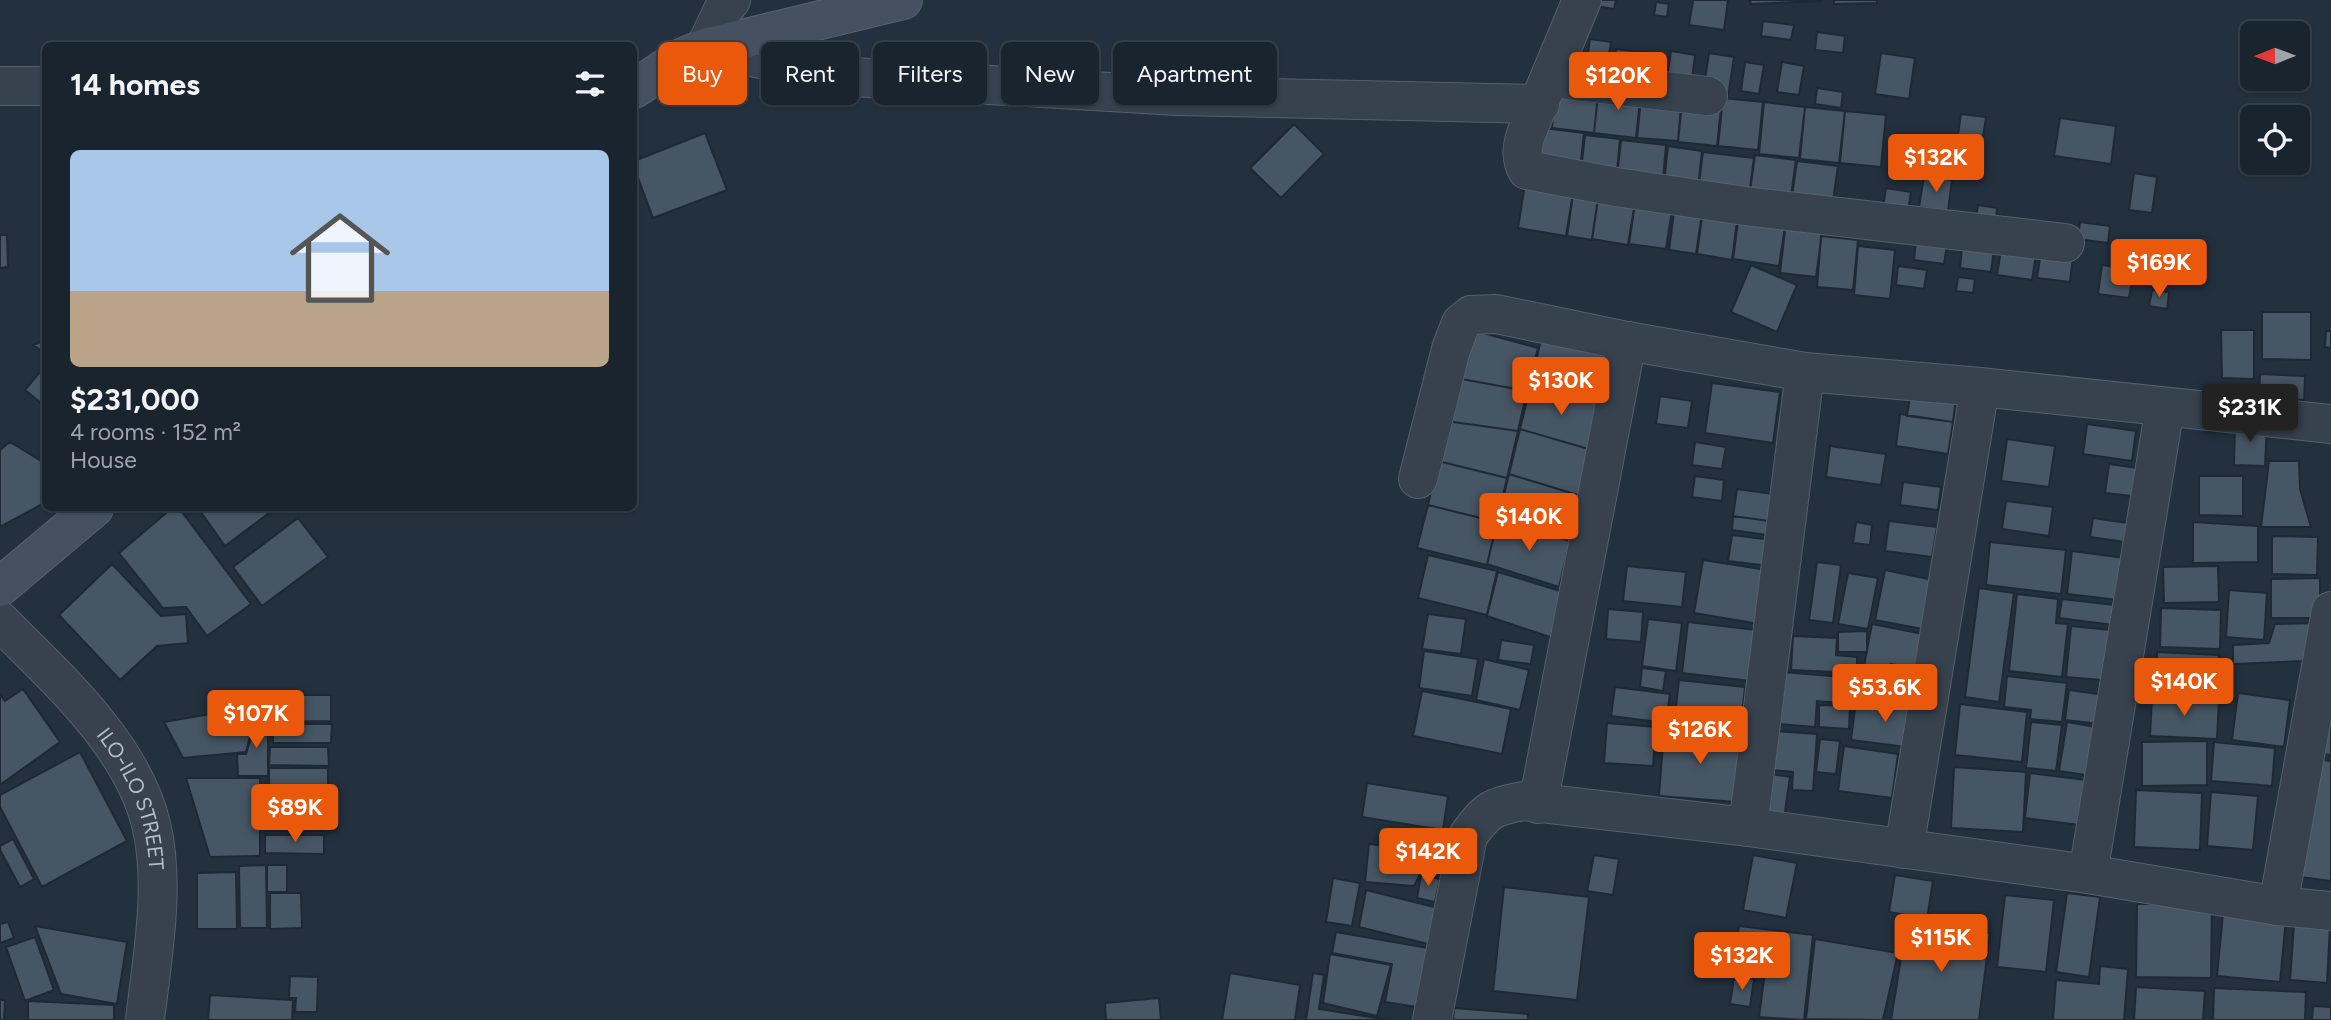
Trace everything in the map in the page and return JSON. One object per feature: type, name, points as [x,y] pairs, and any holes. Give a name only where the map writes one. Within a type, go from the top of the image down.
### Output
[{"type":"main road","points":[[730,42],[903,0]]},
{"type":"main road","points":[[637,87],[658,73]]},
{"type":"main road","points":[[0,587],[90,511]]},
{"type":"street","points":[[708,42],[723,10],[731,0]]},
{"type":"street","points":[[1582,0],[1522,145],[1527,170],[1745,206],[2066,243]]},
{"type":"street","points":[[747,56],[853,77],[1178,96],[1545,91],[1708,96]]},
{"type":"street","points":[[0,86],[42,86]]},
{"type":"street","points":[[1418,479],[1451,349],[1461,323],[1471,316],[1496,314],[1627,341],[1805,372],[1980,387],[2331,424]]},
{"type":"street","points":[[1538,804],[1627,341]]},
{"type":"street","points":[[1748,827],[1805,372]]},
{"type":"street","points":[[1904,849],[1980,387]]},
{"type":"street","points":[[2088,874],[2165,407]]},
{"type":"street","points":[[2278,906],[2331,611]]},
{"type":"street","name":"ILO-ILO STREET","points":[[0,621],[77,700],[133,776],[144,802],[151,826],[156,872],[155,939],[145,1020]]},
{"type":"street","points":[[1432,1020],[1468,836],[1481,816],[1504,804],[1524,801],[1748,827],[2088,874],[2278,906],[2331,911]]},
{"type":"building","points":[[1591,0],[1616,0],[1614,9],[1590,5]]},
{"type":"building","points":[[1693,0],[1728,0],[1724,30],[1689,25]]},
{"type":"building","points":[[1750,0],[1822,0],[1822,1],[1751,4]]},
{"type":"building","points":[[1834,0],[1877,0],[1877,3],[1834,4]]},
{"type":"building","points":[[1656,2],[1669,4],[1667,17],[1654,15]]},
{"type":"building","points":[[1763,21],[1794,25],[1791,40],[1761,36]]},
{"type":"building","points":[[1817,32],[1845,36],[1843,53],[1815,50]]},
{"type":"building","points":[[1590,39],[1611,42],[1605,82],[1584,79]]},
{"type":"building","points":[[1616,49],[1657,54],[1653,82],[1612,77]]},
{"type":"building","points":[[1671,51],[1695,55],[1691,87],[1666,84]]},
{"type":"building","points":[[1709,53],[1734,57],[1728,97],[1703,93]]},
{"type":"building","points":[[1881,53],[1915,58],[1909,99],[1875,94]]},
{"type":"building","points":[[1745,62],[1764,65],[1759,94],[1741,91]]},
{"type":"building","points":[[1782,62],[1804,66],[1799,95],[1777,92]]},
{"type":"building","points":[[1556,81],[1599,85],[1594,133],[1552,128]]},
{"type":"building","points":[[1599,86],[1641,90],[1636,138],[1594,133]]},
{"type":"building","points":[[1817,88],[1843,92],[1841,108],[1815,104]]},
{"type":"building","points":[[1642,90],[1682,94],[1678,141],[1637,138]]},
{"type":"building","points":[[1683,94],[1722,98],[1717,146],[1678,142]]},
{"type":"building","points":[[1723,98],[1763,102],[1758,150],[1718,146]]},
{"type":"building","points":[[1764,102],[1805,107],[1799,158],[1759,154]]},
{"type":"building","points":[[1805,107],[1845,111],[1839,163],[1800,159]]},
{"type":"building","points":[[1845,111],[1886,115],[1881,167],[1840,163]]},
{"type":"building","points":[[1961,114],[1986,117],[1982,144],[1957,141]]},
{"type":"building","points":[[2060,118],[2116,126],[2111,164],[2054,156]]},
{"type":"building","points":[[1294,124],[1324,154],[1281,198],[1250,168]]},
{"type":"building","points":[[1543,128],[1584,133],[1579,178],[1538,173]]},
{"type":"building","points":[[705,133],[727,190],[653,218],[637,175],[637,160]]},
{"type":"building","points":[[1585,135],[1620,139],[1616,182],[1580,179]]},
{"type":"building","points":[[1900,135],[1934,139],[1932,151],[1898,146]]},
{"type":"building","points":[[1621,140],[1666,145],[1662,190],[1616,186]]},
{"type":"building","points":[[1668,146],[1702,151],[1697,196],[1663,192]]},
{"type":"building","points":[[1703,152],[1754,158],[1748,204],[1697,198]]},
{"type":"building","points":[[1755,155],[1796,160],[1789,211],[1748,205]]},
{"type":"building","points":[[1797,161],[1838,166],[1831,215],[1790,210]]},
{"type":"building","points":[[1527,172],[1575,181],[1566,236],[1518,228]]},
{"type":"building","points":[[2134,173],[2157,177],[2152,213],[2129,210]]},
{"type":"building","points":[[1924,176],[1952,180],[1948,211],[1919,207]]},
{"type":"building","points":[[1575,181],[1600,185],[1592,240],[1567,236]]},
{"type":"building","points":[[1600,185],[1637,190],[1628,245],[1592,239]]},
{"type":"building","points":[[1886,188],[1911,192],[1908,211],[1883,207]]},
{"type":"building","points":[[1637,190],[1674,196],[1666,249],[1629,244]]},
{"type":"building","points":[[1676,196],[1704,200],[1696,254],[1669,250]]},
{"type":"building","points":[[1704,202],[1739,206],[1732,260],[1697,254]]},
{"type":"building","points":[[1978,205],[1997,208],[1996,219],[1976,216]]},
{"type":"building","points":[[1740,207],[1787,214],[1779,266],[1733,259]]},
{"type":"building","points":[[1786,222],[1823,226],[1816,277],[1780,273]]},
{"type":"building","points":[[2080,222],[2110,226],[2108,243],[2078,239]]},
{"type":"building","points":[[0,235],[7,235],[8,267],[0,268]]},
{"type":"building","points":[[1821,236],[1858,240],[1853,290],[1817,287]]},
{"type":"building","points":[[1963,237],[1995,242],[1991,272],[1960,268]]},
{"type":"building","points":[[2003,237],[2038,242],[2032,280],[1997,275]]},
{"type":"building","points":[[1916,240],[1947,245],[1944,264],[1914,260]]},
{"type":"building","points":[[1858,246],[1895,250],[1890,299],[1854,295]]},
{"type":"building","points":[[2159,250],[2175,252],[2172,279],[2155,276]]},
{"type":"building","points":[[2041,252],[2073,257],[2070,282],[2037,278]]},
{"type":"building","points":[[1751,265],[1797,285],[1777,332],[1731,312]]},
{"type":"building","points":[[2102,265],[2134,270],[2129,298],[2098,294]]},
{"type":"building","points":[[1898,266],[1927,270],[1924,289],[1896,285]]},
{"type":"building","points":[[1958,277],[1975,279],[1973,293],[1956,291]]},
{"type":"building","points":[[2152,290],[2169,292],[2167,309],[2149,306]]},
{"type":"building","points":[[2262,312],[2311,312],[2311,360],[2262,359]]},
{"type":"building","points":[[1468,329],[1538,348],[1527,391],[1456,378]]},
{"type":"building","points":[[2221,330],[2254,330],[2254,379],[2222,378]]},
{"type":"building","points":[[2326,331],[2331,331],[2331,348],[2325,347]]},
{"type":"building","points":[[1541,339],[1613,358],[1602,404],[1531,384]]},
{"type":"building","points":[[42,342],[42,351],[33,345]]},
{"type":"building","points":[[42,369],[42,404],[25,390]]},
{"type":"building","points":[[2260,374],[2305,376],[2304,400],[2259,398]]},
{"type":"building","points":[[1456,378],[1527,391],[1518,431],[1446,421]]},
{"type":"building","points":[[1712,383],[1780,392],[1773,443],[1705,433]]},
{"type":"building","points":[[1531,384],[1602,404],[1592,450],[1520,429]]},
{"type":"building","points":[[1911,390],[1956,396],[1953,422],[1907,416]]},
{"type":"building","points":[[1660,396],[1692,401],[1688,428],[1656,424]]},
{"type":"building","points":[[1900,414],[1953,422],[1948,454],[1896,446]]},
{"type":"building","points":[[1446,421],[1518,431],[1507,478],[1438,461]]},
{"type":"building","points":[[2235,423],[2267,423],[2265,466],[2234,465]]},
{"type":"building","points":[[2087,424],[2136,431],[2132,461],[2083,454]]},
{"type":"building","points":[[1520,429],[1592,450],[1581,496],[1509,474]]},
{"type":"building","points":[[2007,439],[2055,446],[2049,487],[2001,481]]},
{"type":"building","points":[[10,442],[42,462],[42,504],[0,527],[0,450]]},
{"type":"building","points":[[1695,442],[1726,447],[1722,469],[1692,465]]},
{"type":"building","points":[[1830,446],[1886,454],[1881,485],[1826,477]]},
{"type":"building","points":[[1438,461],[1507,478],[1497,522],[1428,505]]},
{"type":"building","points":[[2269,461],[2299,461],[2300,489],[2311,527],[2261,527]]},
{"type":"building","points":[[2109,464],[2145,469],[2141,497],[2105,493]]},
{"type":"building","points":[[1509,474],[1581,496],[1570,541],[1498,519]]},
{"type":"building","points":[[1695,476],[1724,480],[1722,501],[1692,497]]},
{"type":"building","points":[[2199,476],[2243,476],[2243,516],[2199,515]]},
{"type":"building","points":[[1903,482],[1941,487],[1938,510],[1900,505]]},
{"type":"building","points":[[1737,489],[1773,494],[1769,521],[1733,516]]},
{"type":"building","points":[[2006,501],[2053,507],[2049,536],[2002,529]]},
{"type":"building","points":[[1428,505],[1497,522],[1487,565],[1417,548]]},
{"type":"building","points":[[168,511],[181,511],[251,604],[207,636],[186,607],[163,608],[119,553]]},
{"type":"building","points":[[200,511],[269,513],[225,546]]},
{"type":"building","points":[[1733,516],[1769,521],[1767,535],[1732,530]]},
{"type":"building","points":[[298,518],[328,557],[262,606],[233,567]]},
{"type":"building","points":[[2093,518],[2128,523],[2125,542],[2090,537]]},
{"type":"building","points":[[1498,519],[1570,541],[1559,587],[1487,564]]},
{"type":"building","points":[[1889,521],[1937,527],[1932,557],[1885,551]]},
{"type":"building","points":[[1856,522],[1872,525],[1870,545],[1853,543]]},
{"type":"building","points":[[2193,522],[2258,526],[2258,562],[2193,563]]},
{"type":"building","points":[[1732,535],[1773,540],[1769,566],[1728,561]]},
{"type":"building","points":[[2272,536],[2318,537],[2317,575],[2272,574]]},
{"type":"building","points":[[1990,542],[2066,550],[2061,594],[1986,585]]},
{"type":"building","points":[[2072,551],[2132,559],[2127,601],[2067,594]]},
{"type":"building","points":[[1428,555],[1497,571],[1487,615],[1418,598]]},
{"type":"building","points":[[1703,560],[1774,571],[1765,625],[1694,613]]},
{"type":"building","points":[[1817,562],[1841,565],[1833,623],[1809,620]]},
{"type":"building","points":[[112,564],[161,616],[186,614],[188,643],[157,646],[120,680],[59,615]]},
{"type":"building","points":[[1627,566],[1686,572],[1682,607],[1623,601]]},
{"type":"building","points":[[2218,566],[2219,602],[2164,603],[2163,567]]},
{"type":"building","points":[[1885,570],[1943,582],[1933,631],[1875,620]]},
{"type":"building","points":[[1498,572],[1570,594],[1559,640],[1487,616]]},
{"type":"building","points":[[1848,573],[1878,578],[1868,629],[1838,624]]},
{"type":"building","points":[[2320,578],[2320,618],[2271,618],[2271,579]]},
{"type":"building","points":[[1979,588],[2014,593],[1999,702],[1965,697]]},
{"type":"building","points":[[2229,590],[2267,593],[2264,640],[2226,637]]},
{"type":"building","points":[[2017,594],[2058,599],[2056,623],[2068,624],[2062,677],[2009,671]]},
{"type":"building","points":[[2062,599],[2123,606],[2121,626],[2059,618]]},
{"type":"building","points":[[2161,608],[2221,610],[2220,649],[2160,647]]},
{"type":"building","points":[[1608,609],[1643,612],[1641,642],[1606,639]]},
{"type":"building","points":[[1428,614],[1466,619],[1461,654],[1422,649]]},
{"type":"building","points":[[1648,619],[1682,623],[1676,671],[1642,666]]},
{"type":"building","points":[[1688,622],[1765,631],[1759,682],[1682,673]]},
{"type":"building","points":[[2322,623],[2303,661],[2233,664],[2233,645],[2269,643],[2275,624]]},
{"type":"building","points":[[1872,624],[1934,636],[1928,672],[1891,664],[1887,681],[1862,676]]},
{"type":"building","points":[[2071,626],[2120,631],[2115,681],[2066,677]]},
{"type":"building","points":[[1867,631],[1867,652],[1838,652],[1838,632]]},
{"type":"building","points":[[1793,636],[1837,638],[1836,655],[1857,657],[1857,673],[1791,670]]},
{"type":"building","points":[[1501,640],[1534,645],[1531,664],[1498,660]]},
{"type":"building","points":[[1424,651],[1478,659],[1472,696],[1419,688]]},
{"type":"building","points":[[2157,652],[2219,655],[2217,695],[2156,692]]},
{"type":"building","points":[[1484,659],[1529,670],[1520,710],[1476,700]]},
{"type":"building","points":[[1642,668],[1666,671],[1663,691],[1640,687]]},
{"type":"building","points":[[1894,669],[1930,676],[1923,708],[1859,695],[1862,679],[1890,685]]},
{"type":"building","points":[[1782,672],[1856,678],[1854,704],[1817,701],[1815,727],[1778,724]]},
{"type":"building","points":[[2007,676],[2067,683],[2062,722],[2030,719],[2031,710],[2004,707]]},
{"type":"building","points":[[1679,680],[1745,687],[1740,731],[1674,724]]},
{"type":"building","points":[[1615,687],[1670,694],[1666,723],[1611,716]]},
{"type":"building","points":[[23,689],[60,742],[0,785],[0,694],[5,701]]},
{"type":"building","points":[[2069,690],[2112,696],[2108,725],[2065,720]]},
{"type":"building","points":[[1422,691],[1511,709],[1502,754],[1413,736]]},
{"type":"building","points":[[2238,693],[2290,700],[2284,747],[2232,740]]},
{"type":"building","points":[[273,695],[331,695],[331,721],[272,722]]},
{"type":"building","points":[[2152,697],[2219,700],[2217,739],[2150,736]]},
{"type":"building","points":[[1856,700],[1920,708],[1914,748],[1851,740]]},
{"type":"building","points":[[1960,704],[2027,712],[2022,762],[1955,755]]},
{"type":"building","points":[[2331,704],[2331,755],[2322,754]]},
{"type":"building","points":[[1819,705],[1850,706],[1849,729],[1819,727]]},
{"type":"building","points":[[258,706],[246,752],[183,758],[164,722]]},
{"type":"building","points":[[259,711],[268,711],[268,776],[238,776],[237,754],[246,754]]},
{"type":"building","points":[[2031,722],[2062,725],[2056,771],[2026,768]]},
{"type":"building","points":[[2067,722],[2107,729],[2099,777],[2059,771]]},
{"type":"building","points":[[1607,723],[1656,727],[1653,766],[1604,763]]},
{"type":"building","points":[[273,724],[332,724],[331,743],[273,743]]},
{"type":"building","points":[[1664,730],[1740,736],[1736,802],[1659,796]]},
{"type":"building","points":[[1773,731],[1817,734],[1813,791],[1792,790],[1793,772],[1772,770]]},
{"type":"building","points":[[1820,739],[1840,741],[1836,774],[1816,772]]},
{"type":"building","points":[[2207,741],[2207,785],[2142,786],[2142,742]]},
{"type":"building","points":[[2214,742],[2275,748],[2272,786],[2211,781]]},
{"type":"building","points":[[1844,746],[1898,754],[1892,798],[1838,791]]},
{"type":"building","points":[[270,747],[328,747],[329,766],[269,765]]},
{"type":"building","points":[[80,752],[127,841],[42,887],[0,807],[0,795]]},
{"type":"building","points":[[2308,758],[2331,761],[2331,881],[2292,876]]},
{"type":"building","points":[[1954,767],[2026,772],[2023,832],[1951,828]]},
{"type":"building","points":[[269,768],[328,768],[328,787],[269,787]]},
{"type":"building","points":[[1765,773],[1790,777],[1784,818],[1758,814]]},
{"type":"building","points":[[2030,773],[2094,781],[2088,826],[2025,818]]},
{"type":"building","points":[[186,778],[260,778],[260,856],[210,857]]},
{"type":"building","points":[[1367,783],[1448,796],[1443,830],[1362,817]]},
{"type":"building","points":[[267,789],[326,789],[326,808],[268,808]]},
{"type":"building","points":[[2136,790],[2202,793],[2200,850],[2134,847]]},
{"type":"building","points":[[2211,792],[2258,796],[2253,850],[2207,846]]},
{"type":"building","points":[[266,812],[325,812],[325,831],[266,831]]},
{"type":"building","points":[[265,835],[324,835],[324,854],[265,853]]},
{"type":"building","points":[[13,839],[34,879],[20,887],[0,850],[0,846]]},
{"type":"building","points":[[1369,844],[1432,851],[1414,886],[1365,882]]},
{"type":"building","points":[[1594,855],[1619,859],[1613,895],[1587,891]]},
{"type":"building","points":[[1753,855],[1797,863],[1786,918],[1743,910]]},
{"type":"building","points":[[266,865],[267,928],[240,928],[239,866]]},
{"type":"building","points":[[267,865],[287,865],[287,892],[267,892]]},
{"type":"building","points":[[236,872],[237,929],[197,929],[197,873]]},
{"type":"building","points":[[1421,875],[1440,879],[1435,902],[1417,898]]},
{"type":"building","points":[[1895,875],[1933,881],[1927,919],[1889,912]]},
{"type":"building","points":[[1333,878],[1360,883],[1352,926],[1326,922]]},
{"type":"building","points":[[1504,887],[1589,897],[1577,1000],[1493,991]]},
{"type":"building","points":[[1366,890],[1438,908],[1428,944],[1359,927]]},
{"type":"building","points":[[270,893],[301,893],[302,928],[270,929]]},
{"type":"building","points":[[2067,893],[2100,897],[2089,977],[2056,972]]},
{"type":"building","points":[[2005,895],[2054,900],[2046,972],[1997,967]]},
{"type":"building","points":[[2137,904],[2212,904],[2211,978],[2136,977]]},
{"type":"building","points":[[2223,914],[2286,919],[2280,982],[2217,976]]},
{"type":"building","points":[[1907,921],[1990,933],[1979,1020],[1891,1020]]},
{"type":"building","points":[[8,922],[14,938],[0,943],[0,924]]},
{"type":"building","points":[[2294,925],[2330,927],[2327,983],[2290,980]]},
{"type":"building","points":[[35,926],[127,942],[117,1004],[61,994]]},
{"type":"building","points":[[1739,926],[1813,935],[1804,1020],[1759,1017],[1765,971],[1734,967]]},
{"type":"building","points":[[1336,932],[1428,948],[1417,1007],[1385,1002],[1392,964],[1332,953]]},
{"type":"building","points":[[35,937],[54,990],[25,1001],[6,947]]},
{"type":"building","points":[[1815,939],[1898,953],[1883,1020],[1806,1019]]},
{"type":"building","points":[[1330,954],[1391,965],[1377,1016],[1323,1003]]},
{"type":"building","points":[[2100,966],[2128,969],[2124,1020],[2053,1020],[2056,980],[2099,984]]},
{"type":"building","points":[[1230,973],[1300,985],[1295,1020],[1222,1020]]},
{"type":"building","points":[[1313,973],[1324,975],[1319,1009],[1389,1020],[1306,1020]]},
{"type":"building","points":[[290,976],[318,977],[317,1012],[295,1012],[296,998],[289,998]]},
{"type":"building","points":[[1734,977],[1754,979],[1750,1007],[1730,1004]]},
{"type":"building","points":[[2136,987],[2205,991],[2203,1020],[2134,1020]]},
{"type":"building","points":[[2214,988],[2306,992],[2305,1020],[2213,1020]]},
{"type":"building","points":[[210,995],[293,1000],[292,1020],[208,1020]]},
{"type":"building","points":[[1159,998],[1161,1020],[1106,1020],[1105,1003]]},
{"type":"building","points":[[0,1000],[5,1000],[4,1020],[0,1020]]},
{"type":"building","points":[[28,1001],[114,1005],[114,1020],[28,1020]]},
{"type":"building","points":[[2313,1006],[2331,1007],[2331,1020],[2312,1020]]},
{"type":"building","points":[[1454,1008],[1528,1014],[1528,1020],[1453,1020]]}]
